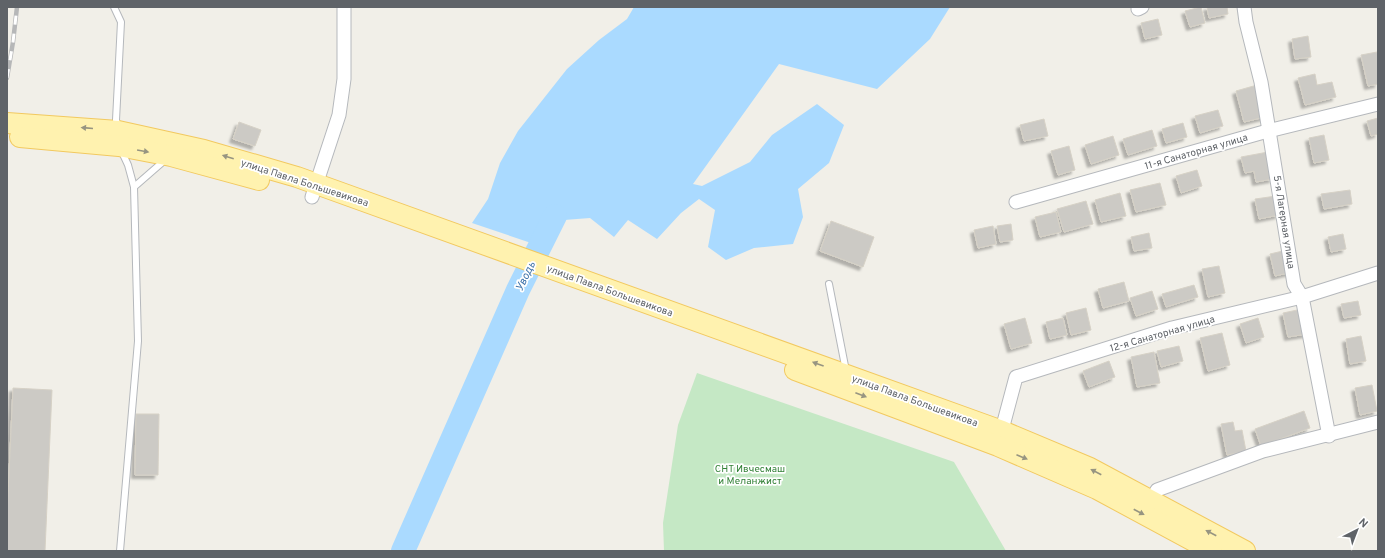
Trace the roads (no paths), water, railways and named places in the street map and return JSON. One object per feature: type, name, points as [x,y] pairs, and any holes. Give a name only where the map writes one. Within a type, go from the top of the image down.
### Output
[{"type":"main road","name":"улица Павла Большевикова","points":[[7,123],[204,150],[576,283],[847,375],[1000,439],[1212,551]]},
{"type":"main road","name":"улица Павла Большевикова","points":[[7,136],[119,139],[171,156],[283,187],[314,190]]},
{"type":"main road","name":"улица Павла Большевикова","points":[[576,283],[1000,439],[1090,468],[1246,551]]},
{"type":"street","points":[[314,190],[338,115],[344,79],[344,7]]},
{"type":"street","name":"5-я Лагерная улица","points":[[1244,7],[1270,130],[1294,284],[1302,297],[1329,436]]},
{"type":"street","name":"11-я Санаторная улица","points":[[1016,202],[1270,130],[1378,104]]},
{"type":"street","name":"12-я Санаторная улица","points":[[1000,439],[1016,377],[1172,328],[1302,297],[1378,273]]},
{"type":"street","points":[[1151,501],[1157,490],[1256,454],[1378,422]]},
{"type":"lane","points":[[114,7],[121,22],[116,120],[119,139],[134,187],[138,341],[120,551]]},
{"type":"lane","points":[[134,187],[171,156]]},
{"type":"lane","points":[[829,284],[847,375]]},
{"type":"water","points":[[634,7],[950,7],[930,39],[877,89],[779,64],[693,184],[702,186],[750,162],[772,135],[817,104],[844,125],[829,163],[798,189],[803,217],[793,244],[754,248],[726,260],[708,247],[715,210],[699,199],[681,213],[657,239],[628,220],[614,237],[590,218],[564,220],[546,248],[472,223],[488,199],[500,163],[518,131],[567,69],[599,40],[627,19]]},
{"type":"waterway","name":"Уводь","points":[[403,551],[518,290],[555,216]]},
{"type":"railway","points":[[7,78],[17,7]]},
{"type":"park label","name":"СНТ Ивчесмаш и Меланжист","points":[[750,474]]}]
